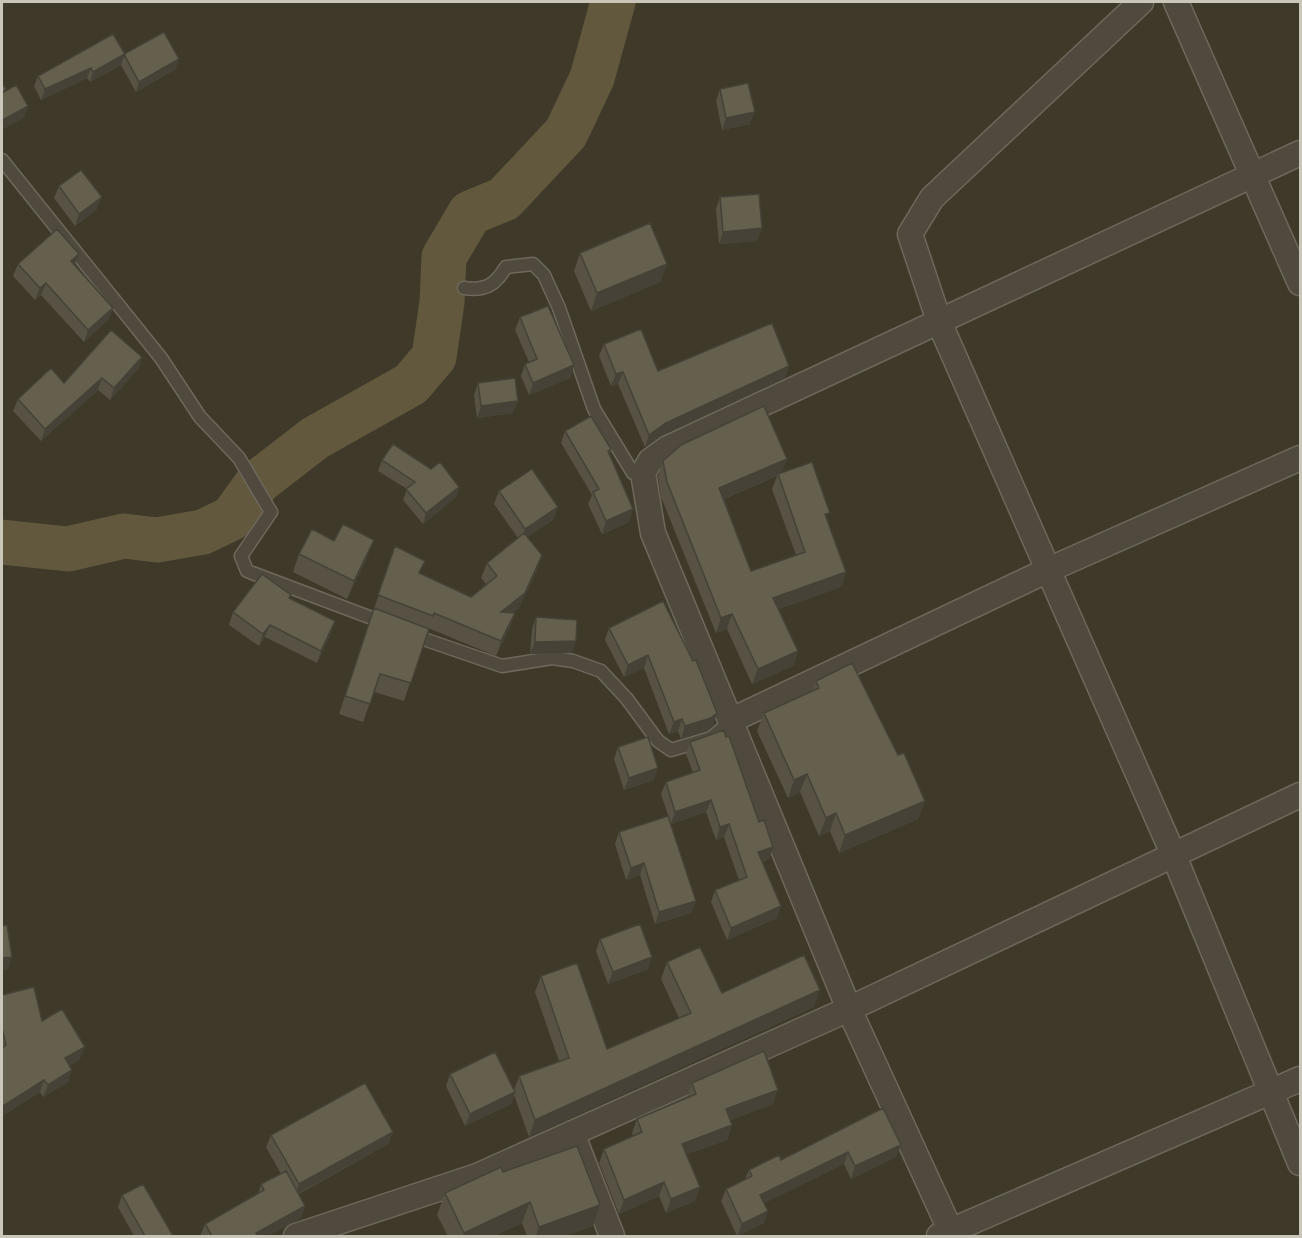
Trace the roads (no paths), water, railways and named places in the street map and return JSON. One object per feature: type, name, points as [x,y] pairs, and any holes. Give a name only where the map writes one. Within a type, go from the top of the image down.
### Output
[{"type":"street","points":[[1141,2],[932,198],[910,234],[939,321],[1174,856],[1300,1163]]},
{"type":"street","points":[[1176,2],[1300,282]]},
{"type":"street","points":[[1300,153],[668,448],[650,461],[643,473],[653,533],[732,720],[849,1009],[948,1235],[1300,1079]]},
{"type":"street","points":[[732,720],[1048,570],[1300,458]]},
{"type":"street","points":[[296,1236],[477,1176],[849,1009],[1300,795]]},
{"type":"street","points":[[572,1133],[612,1236]]},
{"type":"lane","points":[[2,159],[161,358],[200,417],[239,458],[250,476],[271,512],[241,556],[247,571],[502,666],[552,658],[573,661],[600,672],[627,699],[658,741],[671,750],[711,738],[732,720]]},
{"type":"lane","points":[[464,288],[477,290],[489,287],[498,281],[506,267],[533,264],[544,275],[574,344],[594,409],[633,473],[643,473]]},
{"type":"waterway","points":[[2,542],[68,549],[124,536],[157,540],[203,532],[232,518],[258,482],[315,438],[411,384],[434,357],[442,302],[444,257],[470,213],[504,199],[566,133],[592,78],[613,2]]}]
